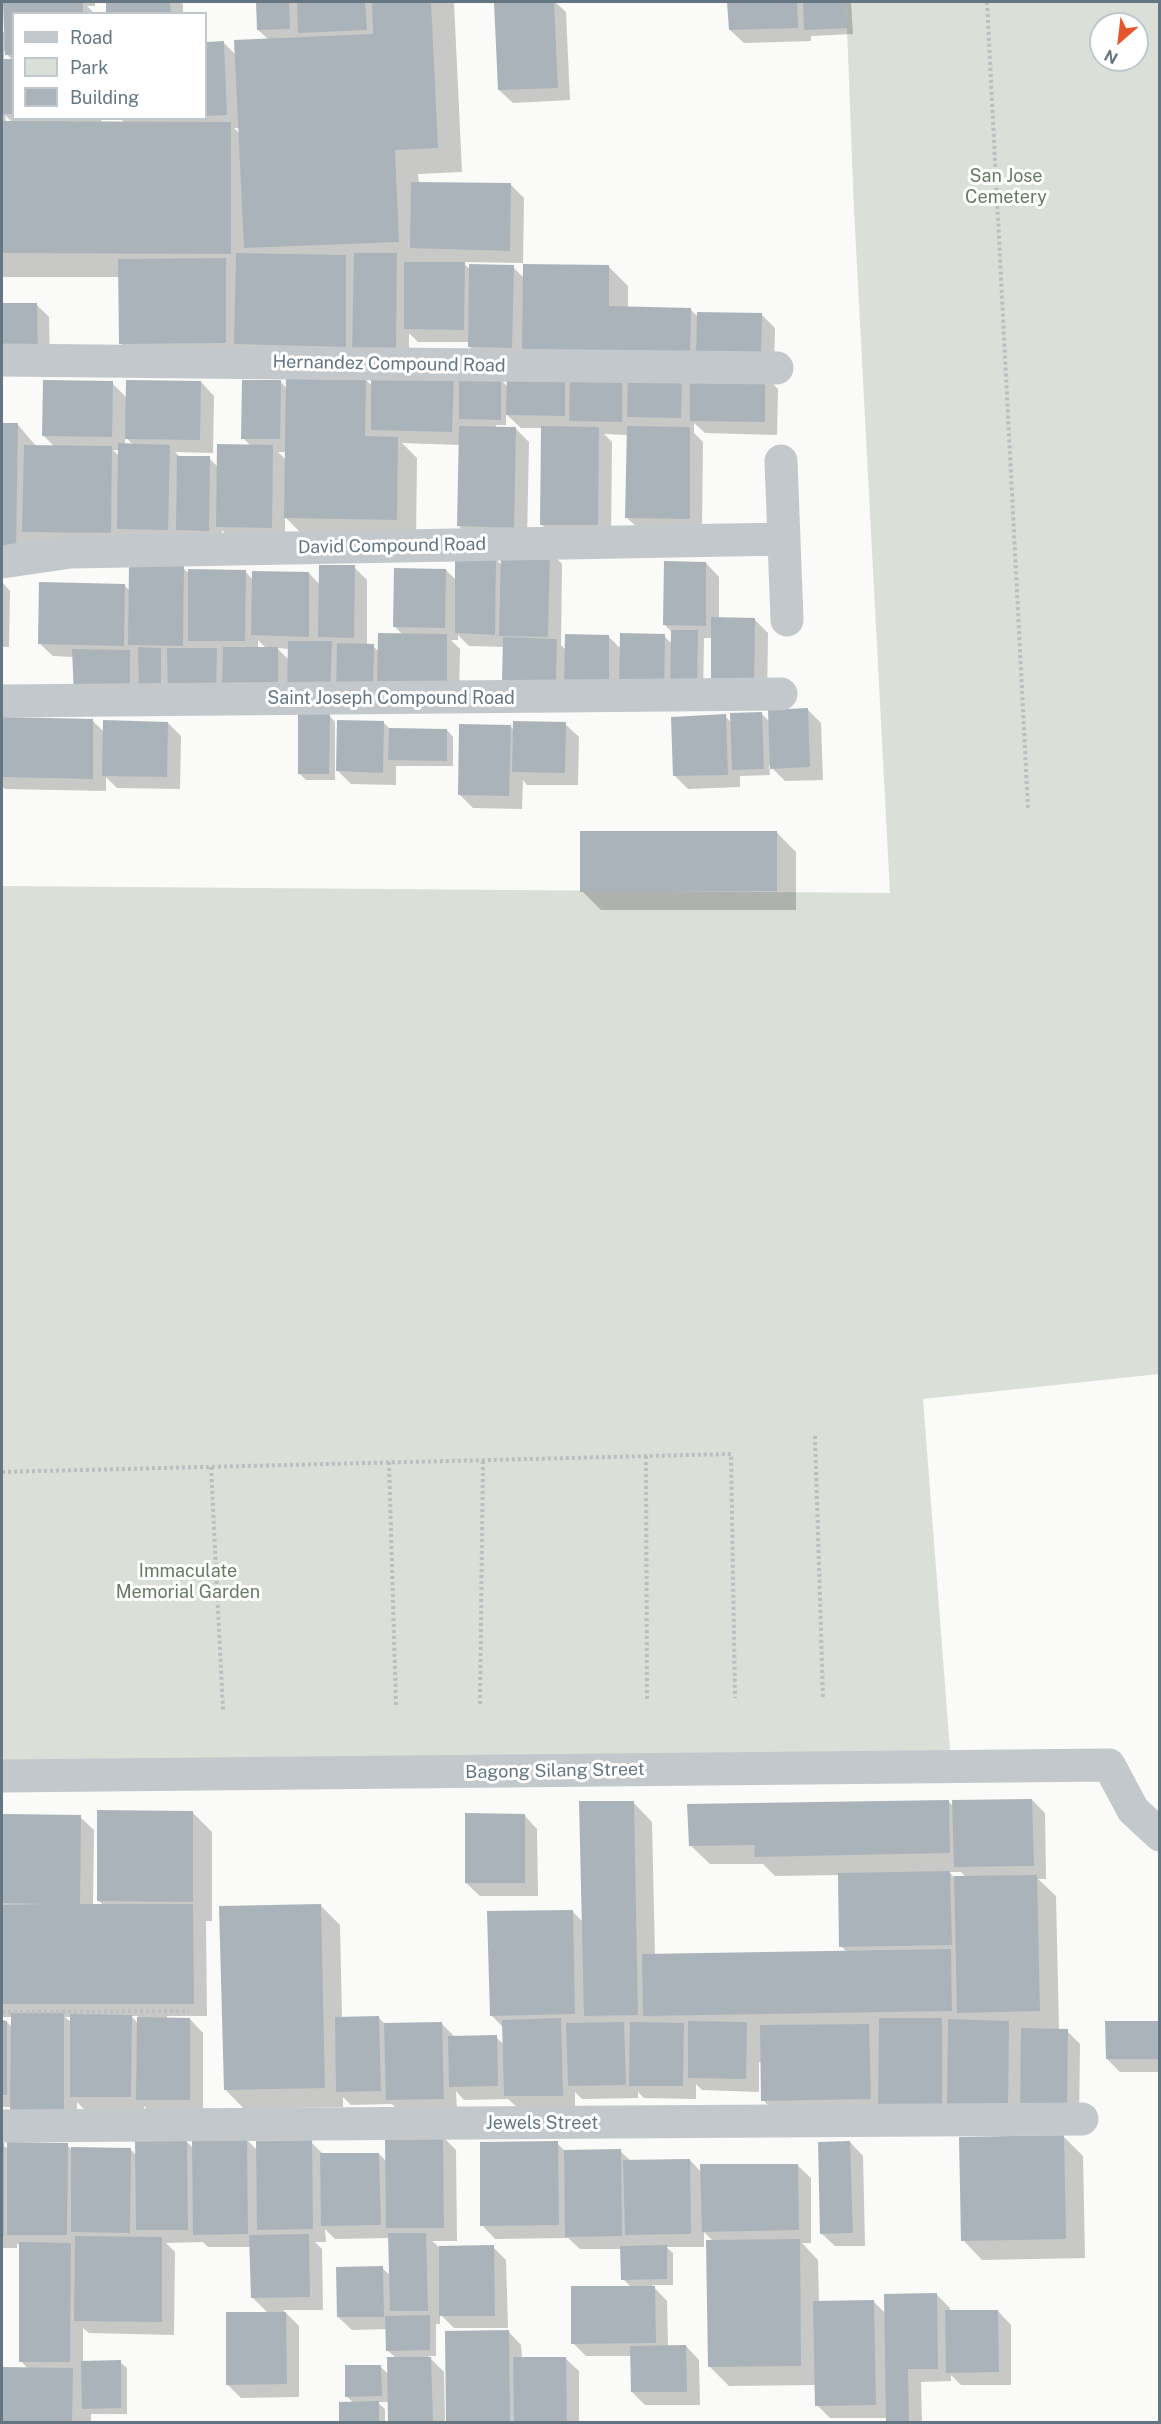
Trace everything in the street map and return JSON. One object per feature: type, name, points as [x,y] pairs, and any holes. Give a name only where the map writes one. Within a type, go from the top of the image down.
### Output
[{"type":"street","name":"Hernandez Compound Road","points":[[2,360],[777,368]]},
{"type":"street","points":[[781,461],[787,620]]},
{"type":"street","name":"David Compound Road","points":[[2,562],[71,552],[784,539]]},
{"type":"street","name":"Saint Joseph Compound Road","points":[[2,701],[781,694]]},
{"type":"street","name":"Bagong Silang Street","points":[[2,1776],[1109,1765],[1133,1810],[1160,1835]]},
{"type":"street","name":"Jewels Street","points":[[2,2127],[1082,2119]]},
{"type":"path","points":[[987,2],[1028,808]]},
{"type":"path","points":[[815,1436],[823,1697]]},
{"type":"path","points":[[2,1472],[731,1454],[735,1698]]},
{"type":"path","points":[[646,1456],[646,1701]]},
{"type":"path","points":[[480,1704],[483,1460]]},
{"type":"path","points":[[389,1462],[396,1707]]},
{"type":"path","points":[[211,1467],[223,1710]]},
{"type":"path","points":[[2,2012],[189,2011]]},
{"type":"green space","points":[[846,2],[1159,2],[1159,1374],[923,1399],[951,1763],[2,1767],[2,886],[890,893],[854,209]]},
{"type":"building","points":[[3,2],[83,2],[83,12],[12,12],[12,55],[5,55]]},
{"type":"building","points":[[106,2],[170,2],[171,12],[106,12]]},
{"type":"building","points":[[256,2],[289,2],[290,29],[257,30]]},
{"type":"building","points":[[297,2],[365,2],[367,30],[298,33]]},
{"type":"building","points":[[372,2],[431,2],[438,148],[395,150],[399,242],[244,248],[234,40],[373,34]]},
{"type":"building","points":[[494,2],[554,2],[558,88],[498,90]]},
{"type":"building","points":[[727,2],[797,2],[798,28],[729,30]]},
{"type":"building","points":[[803,2],[846,2],[847,28],[804,30]]},
{"type":"building","points":[[224,41],[227,115],[207,116],[207,42]]},
{"type":"building","points":[[2,59],[12,59],[12,114],[2,114]]},
{"type":"building","points":[[2,121],[231,122],[231,254],[2,253]]},
{"type":"building","points":[[411,182],[511,183],[510,251],[410,248]]},
{"type":"building","points":[[236,253],[346,255],[346,347],[234,344]]},
{"type":"building","points":[[354,253],[397,253],[396,352],[352,351]]},
{"type":"building","points":[[226,258],[226,343],[119,344],[118,259]]},
{"type":"building","points":[[404,262],[465,262],[464,330],[404,329]]},
{"type":"building","points":[[469,264],[514,265],[512,348],[468,347]]},
{"type":"building","points":[[523,264],[609,265],[609,306],[691,308],[690,359],[522,355]]},
{"type":"building","points":[[2,303],[37,303],[38,357],[2,357]]},
{"type":"building","points":[[697,312],[762,313],[761,358],[696,357]]},
{"type":"building","points":[[507,370],[565,371],[565,416],[506,415]]},
{"type":"building","points":[[570,371],[622,372],[622,422],[569,421]]},
{"type":"building","points":[[371,372],[454,374],[452,432],[371,430]]},
{"type":"building","points":[[628,372],[682,373],[681,418],[627,417]]},
{"type":"building","points":[[690,373],[765,375],[765,422],[690,421]]},
{"type":"building","points":[[286,376],[366,378],[365,436],[398,437],[397,520],[284,518]]},
{"type":"building","points":[[459,377],[501,378],[501,420],[459,419]]},
{"type":"building","points":[[43,380],[113,381],[112,437],[42,436]]},
{"type":"building","points":[[126,380],[201,381],[200,440],[125,439]]},
{"type":"building","points":[[242,380],[281,380],[280,439],[241,439]]},
{"type":"building","points":[[2,423],[18,423],[16,553],[2,553]]},
{"type":"building","points":[[459,426],[516,427],[514,528],[457,526]]},
{"type":"building","points":[[541,426],[599,427],[598,525],[540,525]]},
{"type":"building","points":[[627,426],[690,427],[690,519],[625,518]]},
{"type":"building","points":[[118,443],[170,445],[168,530],[117,529]]},
{"type":"building","points":[[217,444],[273,445],[272,528],[216,527]]},
{"type":"building","points":[[24,445],[112,446],[111,533],[22,532]]},
{"type":"building","points":[[177,456],[210,456],[209,531],[176,530]]},
{"type":"building","points":[[501,548],[550,549],[548,637],[499,636]]},
{"type":"building","points":[[455,557],[496,558],[495,635],[455,633]]},
{"type":"building","points":[[664,561],[706,562],[706,626],[663,625]]},
{"type":"building","points":[[129,565],[184,566],[183,646],[128,645]]},
{"type":"building","points":[[319,565],[355,565],[354,638],[318,637]]},
{"type":"building","points":[[394,568],[446,569],[445,628],[393,627]]},
{"type":"building","points":[[188,569],[246,570],[245,641],[188,641]]},
{"type":"building","points":[[252,571],[309,572],[309,637],[251,635]]},
{"type":"building","points":[[39,582],[125,584],[124,646],[38,644]]},
{"type":"building","points":[[711,617],[755,618],[754,690],[711,691]]},
{"type":"building","points":[[671,630],[698,630],[697,693],[670,692]]},
{"type":"building","points":[[378,633],[447,634],[447,682],[377,681]]},
{"type":"building","points":[[620,633],[665,634],[664,692],[619,691]]},
{"type":"building","points":[[565,634],[609,635],[609,686],[564,685]]},
{"type":"building","points":[[503,637],[557,639],[556,682],[502,681]]},
{"type":"building","points":[[288,641],[332,641],[330,696],[287,698]]},
{"type":"building","points":[[337,643],[374,644],[373,695],[336,694]]},
{"type":"building","points":[[138,647],[161,648],[161,696],[139,696]]},
{"type":"building","points":[[223,647],[278,647],[278,692],[222,691]]},
{"type":"building","points":[[167,648],[217,648],[216,696],[168,697]]},
{"type":"building","points":[[72,649],[130,650],[130,697],[74,696]]},
{"type":"building","points":[[808,708],[810,767],[770,769],[768,710]]},
{"type":"building","points":[[762,712],[764,769],[732,770],[730,713]]},
{"type":"building","points":[[298,713],[330,714],[329,774],[298,774]]},
{"type":"building","points":[[726,714],[728,775],[673,776],[671,717]]},
{"type":"building","points":[[2,717],[93,719],[93,779],[2,777]]},
{"type":"building","points":[[103,720],[168,722],[167,777],[102,776]]},
{"type":"building","points":[[337,720],[384,721],[383,773],[336,771]]},
{"type":"building","points":[[513,721],[566,722],[565,773],[512,772]]},
{"type":"building","points":[[459,724],[511,725],[509,796],[458,795]]},
{"type":"building","points":[[389,728],[447,729],[447,761],[388,760]]},
{"type":"building","points":[[580,831],[777,831],[777,891],[580,892]]},
{"type":"building","points":[[1032,1799],[1034,1866],[954,1867],[952,1800]]},
{"type":"building","points":[[949,1800],[950,1853],[754,1857],[755,1845],[689,1846],[687,1804]]},
{"type":"building","points":[[579,1801],[634,1801],[638,2015],[584,2016]]},
{"type":"building","points":[[97,1810],[193,1811],[193,1902],[97,1901]]},
{"type":"building","points":[[465,1813],[525,1814],[525,1883],[465,1883]]},
{"type":"building","points":[[2,1814],[81,1815],[80,1904],[193,1904],[194,2004],[2,2004],[2,1905],[46,1904],[2,1903]]},
{"type":"building","points":[[950,1871],[952,1945],[839,1947],[838,1873]]},
{"type":"building","points":[[1037,1875],[1040,2011],[957,2013],[954,1876]]},
{"type":"building","points":[[321,1904],[325,2088],[224,2090],[219,1906]]},
{"type":"building","points":[[573,1910],[575,2014],[490,2016],[487,1911]]},
{"type":"building","points":[[951,1949],[952,2011],[643,2016],[642,1954]]},
{"type":"building","points":[[11,2013],[64,2013],[64,2113],[10,2113]]},
{"type":"building","points":[[70,2014],[132,2015],[131,2097],[70,2097]]},
{"type":"building","points":[[379,2016],[381,2091],[336,2092],[335,2017]]},
{"type":"building","points":[[137,2017],[190,2018],[190,2100],[136,2100]]},
{"type":"building","points":[[561,2018],[563,2096],[504,2096],[502,2020]]},
{"type":"building","points":[[879,2018],[942,2018],[942,2114],[878,2112]]},
{"type":"building","points":[[948,2019],[1009,2021],[1008,2107],[947,2106]]},
{"type":"building","points":[[2,2020],[7,2021],[7,2095],[2,2095]]},
{"type":"building","points":[[688,2021],[747,2022],[746,2079],[688,2078]]},
{"type":"building","points":[[1105,2021],[1160,2021],[1160,2059],[1106,2059]]},
{"type":"building","points":[[442,2022],[444,2099],[386,2100],[384,2023]]},
{"type":"building","points":[[624,2022],[626,2085],[568,2086],[566,2023]]},
{"type":"building","points":[[630,2022],[684,2023],[683,2086],[629,2086]]},
{"type":"building","points":[[869,2024],[871,2099],[761,2101],[760,2025]]},
{"type":"building","points":[[1021,2028],[1068,2029],[1067,2111],[1020,2111]]},
{"type":"building","points":[[497,2035],[498,2086],[449,2087],[448,2036]]},
{"type":"building","points":[[385,2135],[443,2135],[444,2228],[386,2228]]},
{"type":"building","points":[[1064,2135],[1066,2239],[961,2241],[959,2137]]},
{"type":"building","points":[[247,2138],[248,2234],[193,2235],[192,2139]]},
{"type":"building","points":[[187,2139],[188,2230],[136,2230],[135,2140]]},
{"type":"building","points":[[312,2140],[313,2229],[257,2230],[256,2141]]},
{"type":"building","points":[[558,2141],[559,2225],[480,2226],[480,2142]]},
{"type":"building","points":[[850,2141],[853,2233],[820,2234],[818,2142]]},
{"type":"building","points":[[7,2142],[68,2143],[67,2235],[7,2235]]},
{"type":"building","points":[[2,2143],[4,2143],[4,2236],[2,2236]]},
{"type":"building","points":[[71,2147],[131,2148],[130,2233],[71,2232]]},
{"type":"building","points":[[621,2149],[622,2236],[565,2237],[564,2150]]},
{"type":"building","points":[[320,2153],[379,2153],[381,2225],[321,2226]]},
{"type":"building","points":[[690,2159],[691,2234],[625,2235],[623,2160]]},
{"type":"building","points":[[700,2164],[798,2164],[799,2230],[702,2232]]},
{"type":"building","points":[[388,2233],[426,2233],[428,2311],[390,2311]]},
{"type":"building","points":[[309,2234],[310,2297],[251,2298],[249,2235]]},
{"type":"building","points":[[75,2236],[162,2237],[162,2322],[74,2321]]},
{"type":"building","points":[[800,2239],[801,2366],[708,2367],[706,2240]]},
{"type":"building","points":[[19,2242],[71,2243],[70,2362],[19,2362]]},
{"type":"building","points":[[494,2245],[495,2316],[439,2316],[439,2246]]},
{"type":"building","points":[[667,2245],[667,2279],[621,2280],[620,2246]]},
{"type":"building","points":[[383,2266],[384,2317],[337,2317],[336,2267]]},
{"type":"building","points":[[571,2286],[655,2286],[656,2343],[571,2344]]},
{"type":"building","points":[[937,2293],[938,2369],[908,2369],[909,2422],[886,2422],[884,2294]]},
{"type":"building","points":[[874,2300],[876,2405],[815,2406],[813,2301]]},
{"type":"building","points":[[945,2310],[998,2310],[999,2372],[946,2373]]},
{"type":"building","points":[[226,2312],[286,2312],[287,2384],[226,2385]]},
{"type":"building","points":[[430,2315],[430,2350],[386,2351],[385,2316]]},
{"type":"building","points":[[509,2330],[510,2422],[446,2422],[445,2331]]},
{"type":"building","points":[[686,2345],[687,2392],[631,2392],[630,2346]]},
{"type":"building","points":[[387,2357],[431,2357],[433,2422],[388,2422]]},
{"type":"building","points":[[513,2357],[566,2357],[567,2422],[514,2422]]},
{"type":"building","points":[[121,2360],[121,2408],[82,2409],[81,2361]]},
{"type":"building","points":[[345,2365],[381,2365],[382,2396],[345,2397]]},
{"type":"building","points":[[2,2367],[73,2368],[72,2422],[2,2422]]},
{"type":"building","points":[[379,2401],[379,2422],[339,2422],[339,2402]]},
{"type":"park label","name":"San Jose Cemetery","points":[[1006,186]]},
{"type":"park label","name":"Immaculate Memorial Garden","points":[[188,1581]]}]
